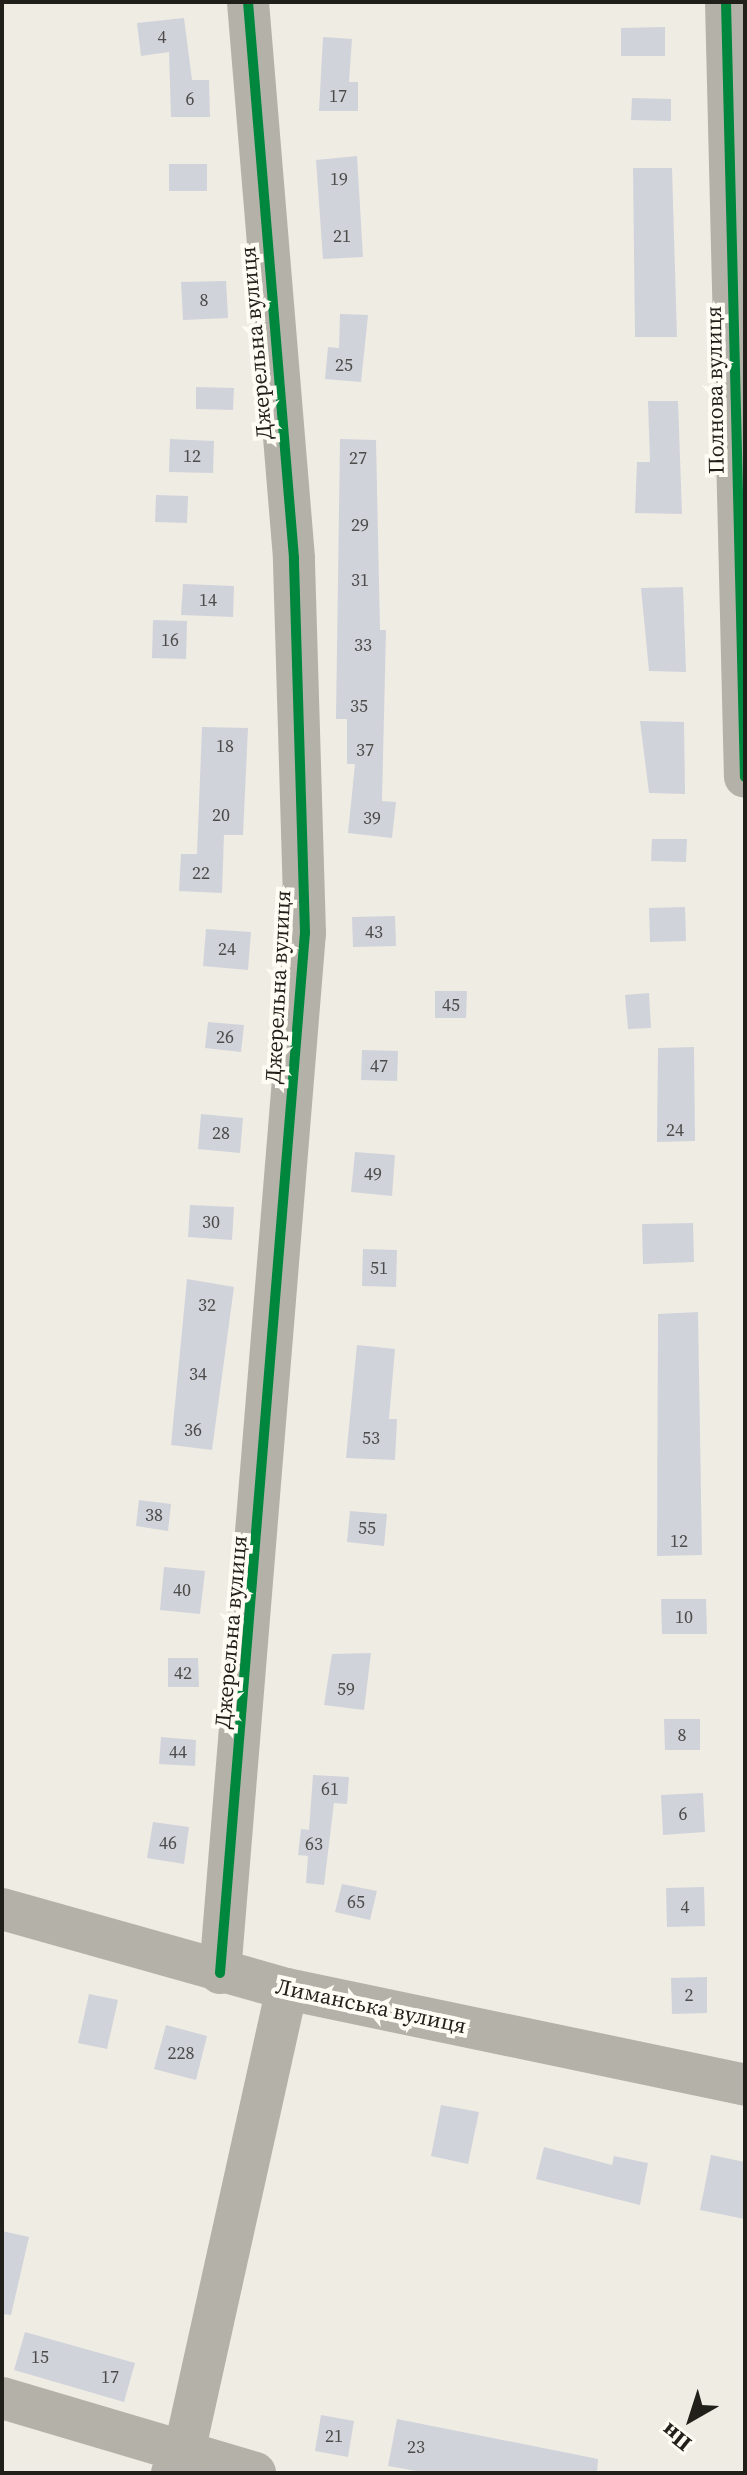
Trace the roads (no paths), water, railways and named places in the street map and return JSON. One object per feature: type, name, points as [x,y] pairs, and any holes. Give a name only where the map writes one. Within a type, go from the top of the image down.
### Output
[{"type":"street","name":"Джерельна вулиця","points":[[220,1973],[305,933],[294,558],[248,2]]},
{"type":"street","name":"Полнова вулиця","points":[[726,2],[745,777]]},
{"type":"street","name":"Лиманська вулиця","points":[[2,1909],[220,1973],[287,1989],[745,2085]]},
{"type":"street","points":[[177,2465],[287,1989]]},
{"type":"street","points":[[2,2398],[177,2465],[255,2473]]}]
